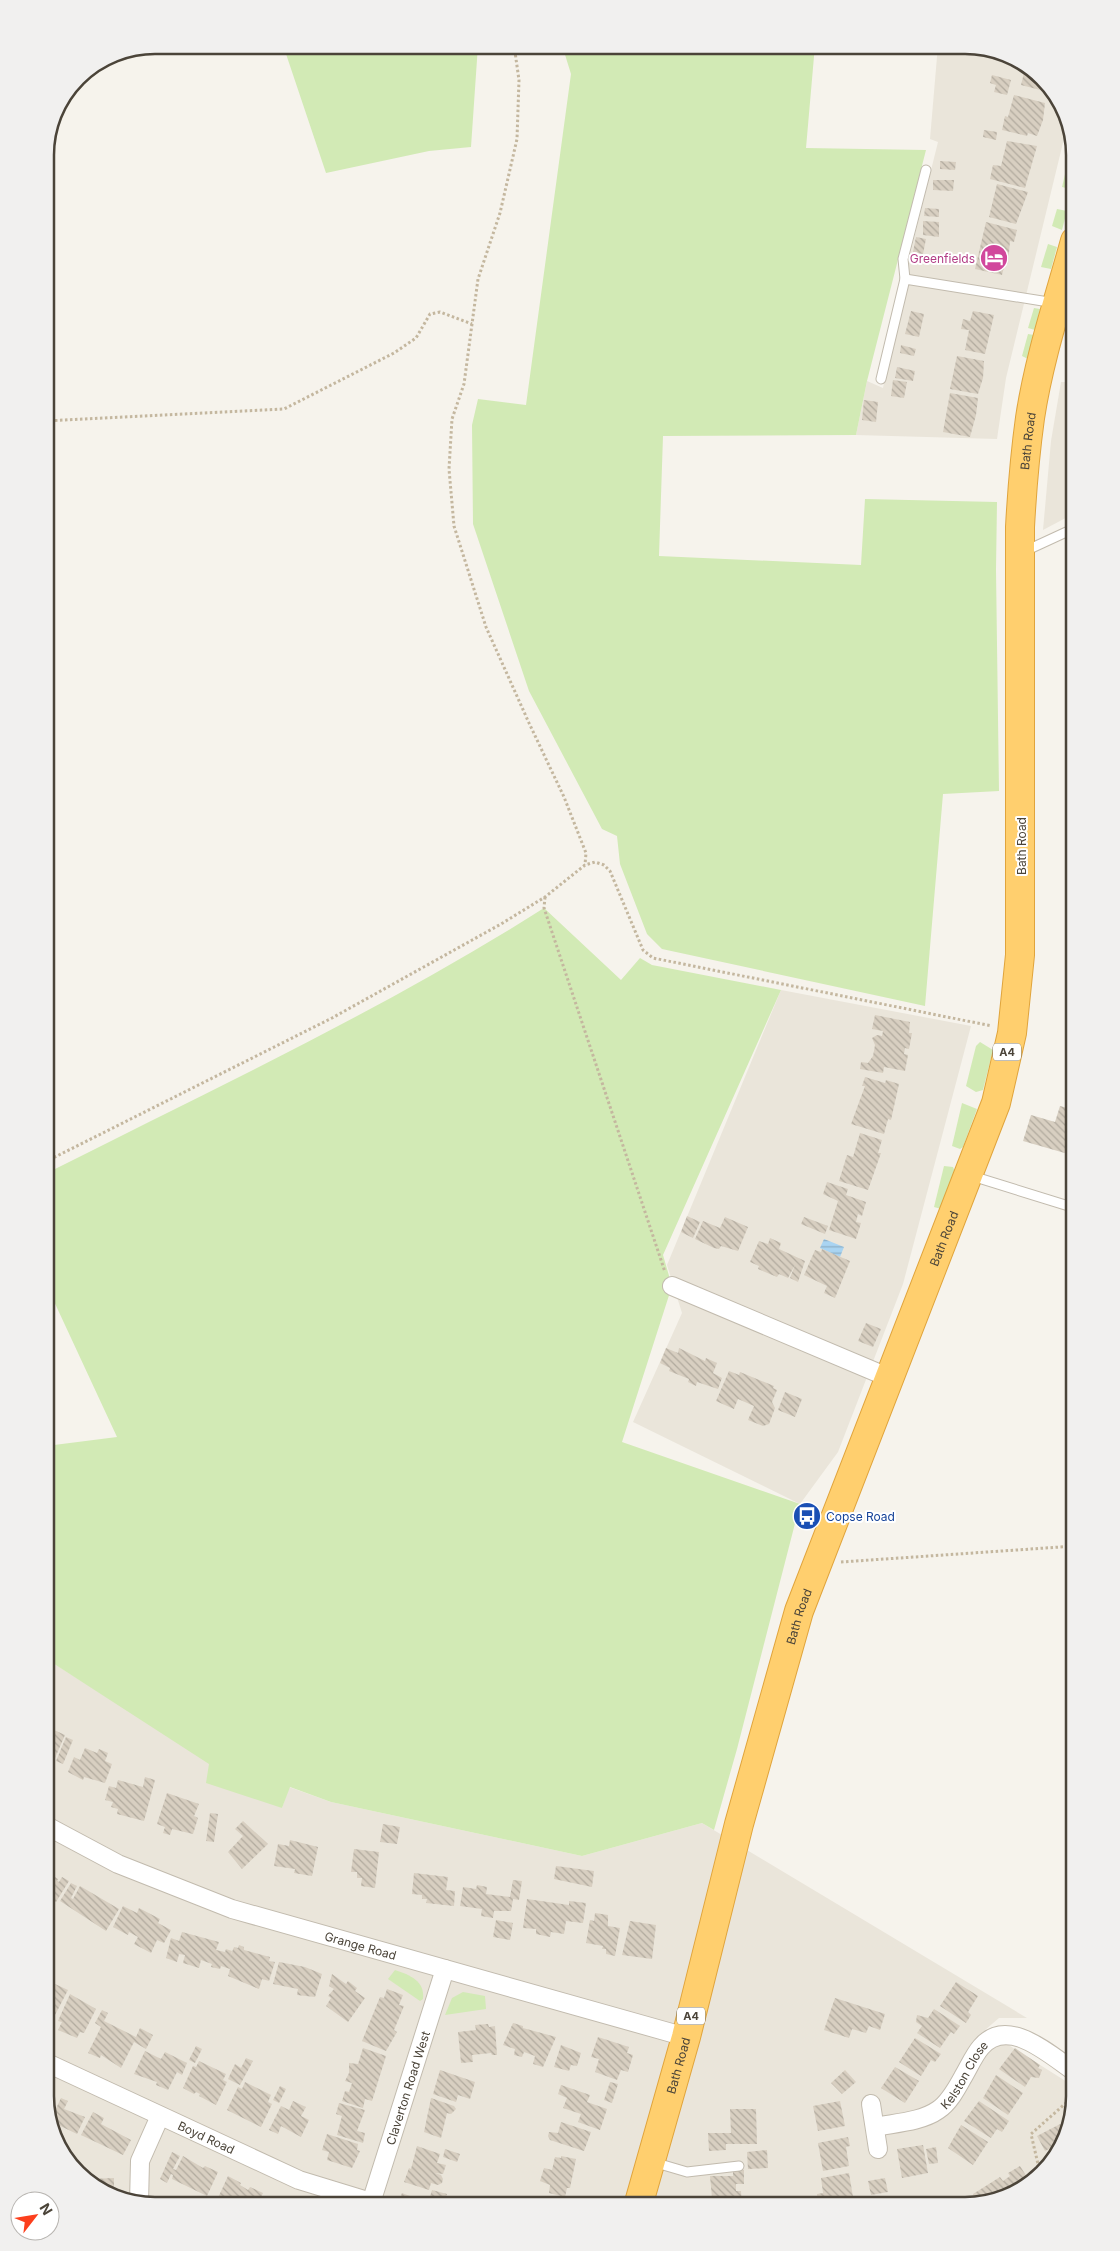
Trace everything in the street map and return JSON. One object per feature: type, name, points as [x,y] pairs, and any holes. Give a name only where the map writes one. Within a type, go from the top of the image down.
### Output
[{"type":"highway","name":"Bath Road","points":[[641,2197],[686,2037],[739,1824],[799,1611],[819,1554],[890,1378],[996,1104],[1012,1034],[1020,955],[1020,553],[1024,468],[1030,416],[1066,272]]},
{"type":"street","points":[[672,1286],[890,1378]]},
{"type":"street","name":"Grange Road","points":[[54,1830],[118,1864],[232,1909],[686,2037]]},
{"type":"street","name":"Claverton Road West","points":[[372,2197],[445,1969]]},
{"type":"street","name":"Kelston Close","points":[[874,2127],[919,2119],[938,2110],[954,2093],[982,2046],[996,2037],[1013,2035],[1030,2041],[1066,2066]]},
{"type":"street","name":"Boyd Road","points":[[54,2066],[299,2180],[349,2197]]},
{"type":"street","points":[[871,2104],[878,2149]]},
{"type":"street","points":[[139,2196],[140,2161],[160,2116]]},
{"type":"lane","points":[[881,379],[905,279],[903,259],[926,170]]},
{"type":"lane","points":[[905,279],[1057,304]]},
{"type":"lane","points":[[1020,553],[1066,532]]},
{"type":"lane","points":[[969,1175],[1066,1205]]},
{"type":"lane","points":[[651,2161],[687,2172],[739,2166]]},
{"type":"path","points":[[515,54],[519,80],[517,139],[500,213],[478,279],[464,384],[452,419],[449,469],[454,526],[486,627],[528,724],[564,797],[586,853],[585,865]]},
{"type":"path","points":[[54,421],[284,409],[394,353],[416,338],[430,314],[440,312],[472,324]]},
{"type":"path","points":[[54,1157],[332,1018],[501,924],[545,897],[585,865],[595,862],[604,865],[610,871],[643,950],[653,958],[986,1024],[1012,1034]]},
{"type":"path","points":[[545,897],[544,908],[669,1285],[672,1286]]},
{"type":"path","points":[[819,1554],[844,1563],[1066,1547]]},
{"type":"path","points":[[1038,2166],[1030,2134],[1065,2103]]},
{"type":"shaded area","points":[[937,54],[985,56],[1010,64],[1021,71],[1037,83],[1053,104],[1059,116],[1064,135],[1006,378],[997,439],[856,435],[867,381],[883,388],[908,263],[938,142],[930,139]]},
{"type":"shaded area","points":[[1061,382],[1066,382],[1066,518],[1043,530],[1051,441]]},
{"type":"shaded area","points":[[781,990],[971,1026],[903,1284],[838,1452],[800,1504],[633,1422],[682,1313],[667,1265]]},
{"type":"shaded area","points":[[54,1664],[282,1808],[289,1787],[331,1802],[582,1856],[702,1823],[1027,2018],[999,2018],[985,2030],[1066,2081],[1065,2109],[1061,2129],[1049,2152],[1032,2172],[1021,2180],[1004,2190],[991,2194],[965,2197],[148,2197],[122,2192],[99,2180],[79,2163],[61,2135],[55,2109]]},
{"type":"green space","points":[[286,54],[477,54],[471,147],[429,151],[326,173]]},
{"type":"green space","points":[[565,54],[814,54],[806,148],[926,150],[867,381],[856,435],[663,436],[659,556],[861,565],[865,499],[997,502],[999,791],[943,794],[925,1006],[662,949],[647,934],[620,864],[617,836],[602,829],[529,691],[473,524],[472,425],[478,399],[526,405],[571,74]]},
{"type":"green space","points":[[1066,170],[1066,188],[1062,187]]},
{"type":"green space","points":[[1057,209],[1066,211],[1062,230],[1052,226]]},
{"type":"green space","points":[[1048,244],[1057,247],[1051,269],[1041,267]]},
{"type":"green space","points":[[1034,308],[1040,309],[1035,330],[1028,328]]},
{"type":"green space","points":[[1028,334],[1034,335],[1028,359],[1022,356]]},
{"type":"green space","points":[[544,908],[621,980],[640,958],[652,965],[781,990],[663,1255],[672,1286],[622,1442],[800,1504],[737,1749],[714,1830],[702,1823],[582,1856],[331,1802],[290,1787],[282,1808],[206,1783],[209,1764],[54,1664],[54,1445],[117,1437],[54,1301],[54,1170],[298,1047],[484,945]]},
{"type":"green space","points":[[980,1042],[993,1050],[983,1090],[976,1092],[966,1086],[976,1046]]},
{"type":"green space","points":[[962,1103],[977,1109],[963,1147],[960,1149],[952,1146]]},
{"type":"green space","points":[[944,1166],[953,1167],[955,1172],[941,1209],[934,1207]]},
{"type":"green space","points":[[395,1970],[406,1974],[419,1983],[422,1988],[423,1999],[420,2001],[388,1979]]},
{"type":"green space","points":[[463,1992],[485,1996],[486,2009],[445,2015],[452,1998]]},
{"type":"water","points":[[824,1239],[844,1247],[840,1257],[820,1248]]},
{"type":"building","points":[[1024,73],[1037,83],[1043,91],[1021,85]]},
{"type":"building","points":[[992,75],[1011,80],[1007,95],[994,92],[996,85],[990,83]]},
{"type":"building","points":[[1014,95],[1045,103],[1043,120],[1037,136],[1028,133],[1027,136],[1002,130],[1005,116],[1008,117]]},
{"type":"building","points":[[984,130],[997,132],[996,140],[983,137]]},
{"type":"building","points":[[1007,141],[1037,146],[1025,188],[990,179],[993,165],[1001,166]]},
{"type":"building","points":[[940,161],[956,162],[955,170],[940,169]]},
{"type":"building","points":[[933,180],[954,180],[953,191],[933,190]]},
{"type":"building","points":[[997,184],[1028,192],[1016,224],[989,217]]},
{"type":"building","points":[[925,208],[939,209],[939,217],[924,216]]},
{"type":"building","points":[[923,221],[939,222],[939,237],[923,235]]},
{"type":"building","name":"Greenfields","points":[[986,222],[1017,230],[1014,242],[1010,241],[1008,264],[1005,263],[1002,275],[975,269]]},
{"type":"building","points":[[916,237],[926,239],[923,254],[913,252]]},
{"type":"building","points":[[911,311],[924,314],[919,337],[905,334]]},
{"type":"building","points":[[973,311],[994,315],[985,354],[965,350],[969,330],[961,329],[963,319],[970,321]]},
{"type":"building","points":[[901,345],[916,349],[914,356],[900,353]]},
{"type":"building","points":[[957,356],[984,361],[983,378],[978,394],[950,389]]},
{"type":"building","points":[[897,367],[915,371],[913,381],[895,378]]},
{"type":"building","points":[[893,380],[907,382],[904,398],[891,396]]},
{"type":"building","points":[[950,393],[978,398],[970,437],[943,432]]},
{"type":"building","points":[[864,400],[878,402],[876,422],[862,420]]},
{"type":"building","points":[[875,1015],[910,1022],[909,1033],[912,1033],[909,1049],[905,1048],[904,1054],[908,1055],[905,1071],[884,1067],[883,1073],[860,1069],[861,1062],[868,1063],[873,1056],[875,1045],[872,1038],[877,1035],[882,1036],[883,1031],[872,1029]]},
{"type":"building","points":[[865,1077],[885,1083],[886,1080],[899,1084],[891,1120],[888,1119],[884,1134],[851,1124],[865,1086],[862,1086]]},
{"type":"building","points":[[1060,1106],[1066,1108],[1066,1153],[1023,1141],[1031,1115],[1055,1122]]},
{"type":"building","points":[[860,1133],[882,1140],[878,1153],[881,1153],[868,1190],[839,1181],[847,1155],[853,1157]]},
{"type":"building","points":[[827,1182],[848,1189],[846,1195],[866,1202],[862,1216],[858,1214],[856,1222],[861,1223],[856,1239],[829,1230],[838,1201],[823,1194]]},
{"type":"building","points":[[687,1216],[700,1222],[693,1238],[681,1232]]},
{"type":"building","points":[[725,1217],[748,1227],[738,1251],[721,1246],[719,1249],[714,1248],[695,1239],[703,1221],[720,1228]]},
{"type":"building","points":[[804,1217],[828,1226],[825,1234],[801,1224]]},
{"type":"building","points":[[770,1238],[781,1243],[779,1249],[805,1261],[798,1282],[790,1278],[795,1265],[788,1278],[779,1274],[777,1277],[758,1269],[759,1266],[750,1262],[759,1241],[768,1244]]},
{"type":"building","points":[[822,1249],[850,1261],[835,1298],[824,1293],[827,1286],[804,1275],[815,1250],[821,1252]]},
{"type":"building","points":[[866,1323],[881,1329],[873,1347],[858,1341]]},
{"type":"building","points":[[666,1348],[678,1353],[679,1348],[705,1361],[706,1358],[717,1363],[713,1373],[722,1378],[718,1389],[697,1382],[696,1386],[688,1382],[689,1379],[669,1371],[670,1368],[660,1363]]},
{"type":"building","points":[[729,1371],[739,1375],[740,1372],[774,1386],[773,1388],[777,1390],[772,1402],[775,1408],[769,1424],[763,1426],[748,1420],[754,1406],[738,1399],[734,1409],[716,1401]]},
{"type":"building","points":[[785,1392],[802,1399],[795,1417],[778,1410]]},
{"type":"building","points":[[54,1730],[65,1735],[54,1758]]},
{"type":"building","points":[[66,1737],[73,1740],[63,1764],[56,1761]]},
{"type":"building","points":[[85,1748],[97,1753],[99,1749],[108,1753],[105,1761],[112,1764],[105,1783],[84,1777],[83,1780],[68,1772],[74,1757],[80,1760]]},
{"type":"building","points":[[145,1777],[155,1780],[144,1821],[117,1814],[118,1809],[111,1807],[113,1802],[105,1800],[109,1786],[116,1788],[118,1780],[143,1787]]},
{"type":"building","points":[[167,1793],[199,1804],[194,1816],[198,1818],[193,1834],[172,1829],[170,1835],[163,1833],[165,1827],[157,1824]]},
{"type":"building","points":[[210,1813],[218,1814],[214,1842],[206,1841]]},
{"type":"building","points":[[243,1821],[268,1844],[242,1869],[228,1852],[243,1836],[235,1829]]},
{"type":"building","points":[[383,1824],[400,1827],[397,1844],[380,1842]]},
{"type":"building","points":[[290,1840],[318,1847],[312,1876],[294,1873],[295,1869],[274,1866],[278,1844],[289,1846]]},
{"type":"building","points":[[354,1849],[379,1852],[375,1888],[361,1886],[362,1878],[357,1878],[357,1872],[351,1872]]},
{"type":"building","points":[[556,1866],[594,1871],[592,1887],[554,1879]]},
{"type":"building","points":[[414,1873],[448,1877],[446,1890],[455,1891],[454,1906],[426,1903],[427,1899],[422,1899],[422,1895],[412,1894]]},
{"type":"building","points":[[54,1876],[59,1882],[62,1877],[69,1881],[56,1902],[54,1901]]},
{"type":"building","points":[[513,1880],[522,1881],[519,1900],[513,1899],[511,1911],[494,1911],[493,1918],[481,1916],[482,1909],[460,1906],[463,1887],[476,1889],[477,1885],[487,1887],[486,1894],[510,1897]]},
{"type":"building","points":[[71,1883],[77,1886],[71,1898],[73,1899],[80,1886],[119,1909],[106,1931],[60,1901]]},
{"type":"building","points":[[527,1899],[569,1905],[569,1901],[586,1903],[583,1923],[566,1921],[564,1934],[551,1932],[550,1937],[536,1934],[536,1929],[523,1928]]},
{"type":"building","points":[[123,1906],[137,1913],[139,1908],[160,1919],[158,1923],[171,1930],[164,1943],[157,1940],[151,1953],[134,1944],[138,1937],[129,1932],[128,1935],[113,1927]]},
{"type":"building","points":[[595,1913],[608,1915],[608,1926],[620,1928],[615,1956],[606,1954],[606,1949],[602,1949],[603,1946],[586,1943],[590,1920],[594,1921]]},
{"type":"building","points":[[496,1920],[513,1923],[510,1940],[493,1937]]},
{"type":"building","points":[[630,1921],[656,1925],[652,1959],[622,1955]]},
{"type":"building","points":[[182,1932],[219,1942],[216,1950],[225,1952],[226,1949],[232,1951],[230,1957],[234,1947],[238,1948],[239,1945],[244,1947],[244,1950],[270,1957],[269,1961],[275,1962],[269,1981],[262,1979],[259,1989],[228,1976],[230,1969],[221,1966],[220,1969],[211,1967],[212,1964],[201,1960],[199,1968],[183,1963],[185,1955],[179,1954],[177,1962],[166,1958],[171,1938],[179,1941]]},
{"type":"building","points":[[279,1962],[305,1967],[322,1974],[315,1997],[297,1995],[298,1989],[273,1984]]},
{"type":"building","points":[[332,1974],[346,1984],[348,1981],[357,1988],[355,1991],[365,1998],[348,2022],[326,2006],[331,1998],[328,1996],[334,1989],[329,1986]]},
{"type":"building","points":[[956,1982],[978,1996],[968,2012],[971,2015],[966,2023],[940,2006]]},
{"type":"building","points":[[55,1984],[68,1990],[54,2017],[54,1986]]},
{"type":"building","points":[[387,1989],[403,1995],[399,2005],[404,2006],[394,2030],[397,2032],[386,2051],[362,2041],[380,1997],[384,1998]]},
{"type":"building","points":[[70,1994],[96,2009],[84,2033],[80,2032],[77,2038],[58,2030],[62,2022],[58,2021]]},
{"type":"building","points":[[835,1998],[885,2014],[880,2030],[869,2026],[866,2033],[852,2029],[849,2038],[824,2030]]},
{"type":"building","points":[[934,2009],[960,2026],[954,2034],[951,2032],[940,2048],[917,2033],[922,2026],[916,2022],[917,2015],[928,2018]]},
{"type":"building","points":[[102,2010],[108,2013],[104,2021],[136,2037],[140,2028],[153,2035],[146,2049],[134,2042],[121,2068],[101,2055],[100,2058],[88,2053],[101,2027],[95,2023]]},
{"type":"building","points":[[513,2023],[523,2026],[523,2028],[556,2037],[543,2067],[533,2064],[535,2056],[524,2052],[522,2057],[514,2055],[515,2049],[503,2045]]},
{"type":"building","points":[[488,2024],[489,2027],[495,2026],[497,2055],[492,2055],[491,2053],[472,2055],[473,2062],[461,2063],[458,2032],[476,2030],[475,2025]]},
{"type":"building","points":[[598,2037],[629,2047],[627,2053],[633,2055],[628,2072],[621,2070],[617,2080],[595,2072],[599,2059],[591,2057]]},
{"type":"building","points":[[915,2038],[941,2054],[935,2062],[931,2060],[921,2076],[899,2062]]},
{"type":"building","points":[[561,2045],[581,2053],[577,2066],[571,2065],[569,2071],[554,2067]]},
{"type":"building","points":[[196,2046],[202,2049],[195,2063],[189,2060]]},
{"type":"building","points":[[363,2048],[386,2056],[372,2101],[365,2099],[363,2108],[342,2101],[345,2091],[349,2092],[352,2083],[345,2081],[349,2073],[349,2063],[358,2064]]},
{"type":"building","points":[[1015,2048],[1040,2065],[1038,2068],[1042,2070],[1039,2078],[1031,2077],[1025,2087],[999,2069]]},
{"type":"building","points":[[145,2051],[161,2059],[165,2052],[187,2063],[182,2075],[177,2072],[168,2090],[156,2085],[157,2082],[134,2074]]},
{"type":"building","points":[[246,2058],[253,2061],[240,2085],[228,2079],[235,2064],[241,2068]]},
{"type":"building","points":[[199,2061],[226,2074],[223,2080],[227,2082],[216,2105],[199,2096],[200,2094],[196,2092],[194,2094],[183,2088],[193,2066],[196,2067]]},
{"type":"building","points":[[895,2067],[919,2081],[905,2103],[881,2088]]},
{"type":"building","points":[[440,2070],[475,2082],[470,2099],[458,2095],[456,2102],[433,2094]]},
{"type":"building","points":[[845,2070],[856,2082],[842,2094],[831,2083]]},
{"type":"building","points":[[996,2075],[1023,2093],[1008,2115],[983,2098]]},
{"type":"building","points":[[245,2082],[271,2095],[268,2102],[272,2104],[261,2127],[227,2110],[238,2087],[242,2089]]},
{"type":"building","points":[[610,2082],[618,2084],[612,2103],[604,2100]]},
{"type":"building","points":[[561,2085],[590,2095],[587,2102],[607,2109],[600,2130],[578,2122],[581,2114],[563,2108],[567,2098],[558,2094]]},
{"type":"building","points":[[280,2086],[286,2089],[279,2103],[273,2100]]},
{"type":"building","points":[[61,2098],[68,2101],[64,2109],[85,2117],[77,2134],[58,2125],[55,2110]]},
{"type":"building","points":[[431,2098],[454,2106],[456,2109],[451,2114],[447,2113],[441,2138],[424,2132]]},
{"type":"building","points":[[293,2101],[306,2107],[301,2116],[309,2120],[301,2137],[281,2126],[278,2134],[269,2130],[281,2106],[289,2110]]},
{"type":"building","points":[[840,2101],[845,2126],[818,2131],[813,2106]]},
{"type":"building","points":[[979,2101],[1009,2121],[1002,2132],[997,2129],[991,2138],[964,2121]]},
{"type":"building","points":[[339,2103],[365,2110],[357,2131],[365,2133],[363,2143],[337,2135],[342,2116],[336,2114]]},
{"type":"building","points":[[730,2109],[756,2109],[757,2144],[726,2144],[726,2150],[709,2151],[708,2133],[731,2133]]},
{"type":"building","points":[[93,2112],[104,2118],[101,2124],[131,2140],[123,2155],[81,2135]]},
{"type":"building","points":[[561,2122],[591,2132],[584,2151],[550,2140],[549,2132],[558,2133]]},
{"type":"building","points":[[1062,2123],[1052,2148],[1045,2151],[1037,2136]]},
{"type":"building","points":[[961,2125],[988,2142],[973,2165],[948,2148]]},
{"type":"building","points":[[327,2134],[358,2144],[357,2150],[360,2151],[352,2168],[327,2160],[329,2152],[322,2150]]},
{"type":"building","points":[[848,2137],[850,2146],[846,2147],[849,2166],[823,2171],[818,2143]]},
{"type":"building","points":[[923,2145],[928,2173],[902,2178],[897,2149]]},
{"type":"building","points":[[417,2146],[440,2154],[437,2163],[446,2165],[443,2174],[435,2173],[441,2175],[442,2183],[438,2185],[431,2183],[429,2190],[404,2182],[409,2168],[411,2169]]},
{"type":"building","points":[[936,2147],[938,2163],[929,2164],[926,2149]]},
{"type":"building","points":[[445,2149],[460,2154],[457,2162],[443,2157]]},
{"type":"building","points":[[767,2150],[768,2168],[748,2169],[747,2152]]},
{"type":"building","points":[[172,2152],[180,2156],[173,2169],[176,2170],[183,2156],[203,2168],[205,2166],[218,2172],[207,2196],[172,2179],[173,2175],[171,2174],[167,2183],[160,2179]]},
{"type":"building","points":[[561,2156],[576,2159],[570,2188],[567,2188],[565,2197],[549,2193],[550,2185],[540,2181],[544,2168],[552,2170],[555,2157],[561,2158]]},
{"type":"building","points":[[1020,2166],[1026,2176],[1004,2190],[974,2196],[973,2194],[1000,2177],[1003,2181],[1010,2176],[1008,2173]]},
{"type":"building","points":[[733,2170],[744,2170],[744,2184],[736,2184],[736,2191],[741,2191],[741,2197],[712,2197],[710,2176],[733,2176]]},
{"type":"building","points":[[849,2173],[853,2197],[817,2197],[817,2194],[823,2193],[821,2178]]},
{"type":"building","points":[[228,2176],[241,2183],[240,2185],[248,2190],[250,2187],[263,2193],[261,2197],[218,2197]]},
{"type":"building","points":[[114,2178],[114,2188],[110,2187],[97,2179]]},
{"type":"building","points":[[885,2178],[888,2192],[871,2195],[868,2181]]},
{"type":"building","points":[[432,2190],[447,2194],[446,2197],[430,2197]]},
{"type":"building","points":[[402,2193],[412,2197],[400,2197]]},
{"type":"place","name":"Greenfields","points":[[994,258]]},
{"type":"place","name":"Copse Road","points":[[807,1516]]}]
